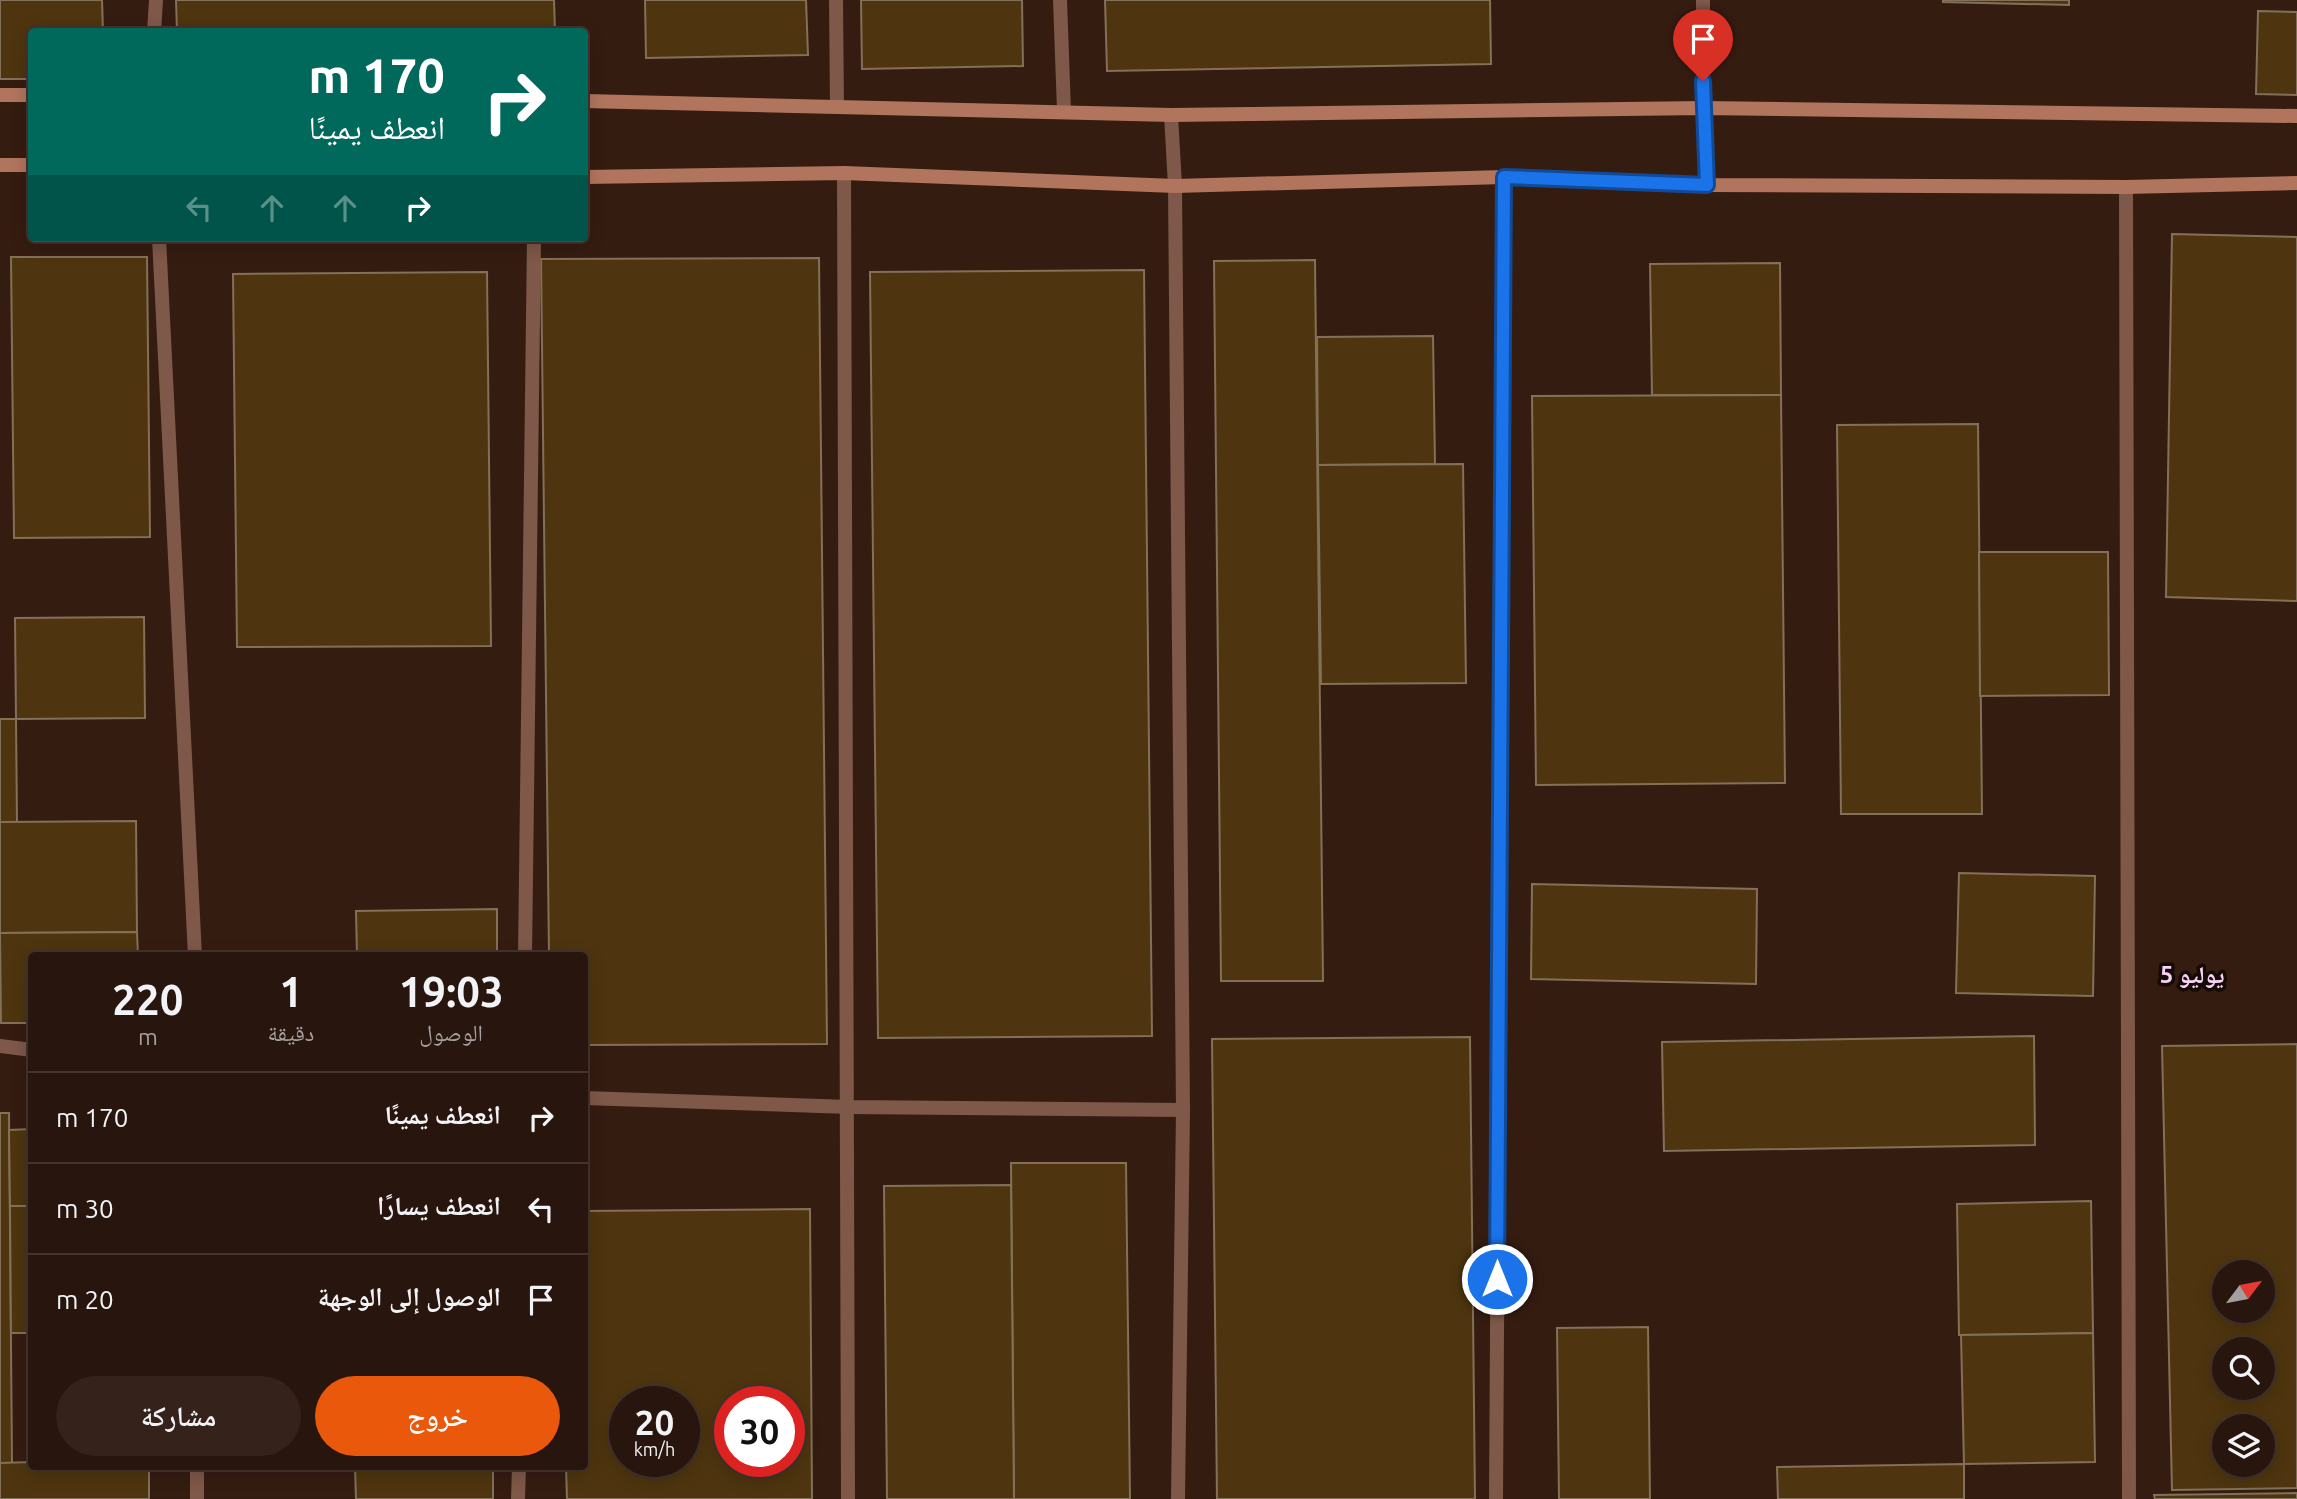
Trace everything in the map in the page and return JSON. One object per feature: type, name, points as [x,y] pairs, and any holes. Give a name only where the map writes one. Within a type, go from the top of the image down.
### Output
[{"type":"main road","points":[[0,95],[28,95]]},
{"type":"main road","points":[[588,101],[1171,115],[1703,108],[2297,116]]},
{"type":"main road","points":[[0,164],[28,165]]},
{"type":"main road","points":[[588,177],[844,173],[1175,186],[1504,177],[1707,185],[2126,187],[2297,183]]},
{"type":"street","points":[[154,28],[156,0]]},
{"type":"street","points":[[836,0],[837,107]]},
{"type":"street","points":[[1060,0],[1064,111]]},
{"type":"street","points":[[1703,0],[1703,108],[1707,185]]},
{"type":"street","points":[[1171,115],[1175,186],[1183,1110],[1178,1499]]},
{"type":"street","points":[[844,173],[849,1107],[848,1499]]},
{"type":"street","points":[[1496,1499],[1504,177]]},
{"type":"street","points":[[2126,187],[2129,1499]]},
{"type":"street","points":[[159,242],[195,952]]},
{"type":"street","points":[[525,952],[534,242]]},
{"type":"street","points":[[0,1046],[28,1050]]},
{"type":"street","points":[[588,1098],[849,1107],[1183,1110]]},
{"type":"street","points":[[197,1470],[197,1499]]},
{"type":"street","points":[[518,1499],[519,1470]]},
{"type":"building","points":[[0,0],[102,0],[103,28],[28,28],[28,79],[0,79]]},
{"type":"building","points":[[176,0],[554,0],[555,28],[177,28]]},
{"type":"building","points":[[645,0],[806,0],[808,55],[646,58]]},
{"type":"building","points":[[861,0],[1022,0],[1023,66],[862,69]]},
{"type":"building","points":[[1105,0],[1490,0],[1491,64],[1107,71]]},
{"type":"building","points":[[2069,0],[2069,5],[1943,2]]},
{"type":"building","points":[[2258,11],[2297,12],[2297,95],[2256,94]]},
{"type":"building","points":[[2172,234],[2297,237],[2297,601],[2166,597]]},
{"type":"building","points":[[11,257],[147,257],[150,537],[14,538]]},
{"type":"building","points":[[819,258],[827,1044],[588,1045],[588,952],[549,952],[541,259]]},
{"type":"building","points":[[1315,260],[1323,981],[1221,981],[1214,261]]},
{"type":"building","points":[[1780,263],[1781,395],[1652,395],[1650,264]]},
{"type":"building","points":[[1144,270],[1152,1036],[878,1038],[870,272]]},
{"type":"building","points":[[487,272],[491,646],[237,647],[233,274]]},
{"type":"building","points":[[1433,336],[1435,464],[1318,465],[1317,337]]},
{"type":"building","points":[[1781,395],[1785,783],[1536,785],[1532,396]]},
{"type":"building","points":[[1978,424],[1982,814],[1841,814],[1837,425]]},
{"type":"building","points":[[1463,464],[1466,683],[1321,684],[1318,465]]},
{"type":"building","points":[[1979,552],[2108,552],[2109,695],[1980,696]]},
{"type":"building","points":[[144,617],[145,718],[16,719],[15,618]]},
{"type":"building","points":[[0,719],[16,719],[17,822],[0,822]]},
{"type":"building","points":[[136,821],[137,932],[0,933],[0,822]]},
{"type":"building","points":[[1959,873],[2095,876],[2093,996],[1956,993]]},
{"type":"building","points":[[1532,884],[1757,889],[1756,984],[1531,979]]},
{"type":"building","points":[[497,909],[497,952],[357,952],[356,911]]},
{"type":"building","points":[[137,932],[138,952],[28,952],[28,1023],[1,1023],[0,933]]},
{"type":"building","points":[[2034,1036],[2035,1145],[1664,1151],[1662,1042]]},
{"type":"building","points":[[1470,1037],[1475,1499],[1217,1499],[1212,1039]]},
{"type":"building","points":[[2297,1044],[2297,1488],[2172,1490],[2162,1046]]},
{"type":"building","points":[[0,1113],[9,1113],[12,1463],[0,1463]]},
{"type":"building","points":[[28,1129],[28,1206],[10,1206],[9,1130]]},
{"type":"building","points":[[1011,1163],[1126,1163],[1130,1499],[1014,1499]]},
{"type":"building","points":[[1011,1185],[1014,1499],[887,1499],[884,1186]]},
{"type":"building","points":[[2091,1201],[2093,1333],[1959,1335],[1957,1204]]},
{"type":"building","points":[[10,1206],[28,1206],[28,1333],[11,1333]]},
{"type":"building","points":[[810,1209],[812,1499],[567,1499],[566,1470],[588,1470],[588,1211]]},
{"type":"building","points":[[1648,1327],[1650,1499],[1559,1499],[1557,1328]]},
{"type":"building","points":[[2093,1333],[2095,1462],[1964,1464],[1961,1335]]},
{"type":"building","points":[[28,1462],[28,1470],[149,1470],[149,1499],[0,1499],[0,1463]]},
{"type":"building","points":[[1964,1464],[1964,1499],[1778,1499],[1777,1467]]},
{"type":"building","points":[[355,1470],[493,1470],[493,1499],[356,1499]]},
{"type":"building","points":[[2297,1493],[2297,1499],[2155,1499],[2154,1495]]},
{"type":"district","name":"5 يوليو","points":[[2192,975]]},
{"type":"route","points":[[1497,1279],[1504,177],[1707,185],[1703,81]]}]
